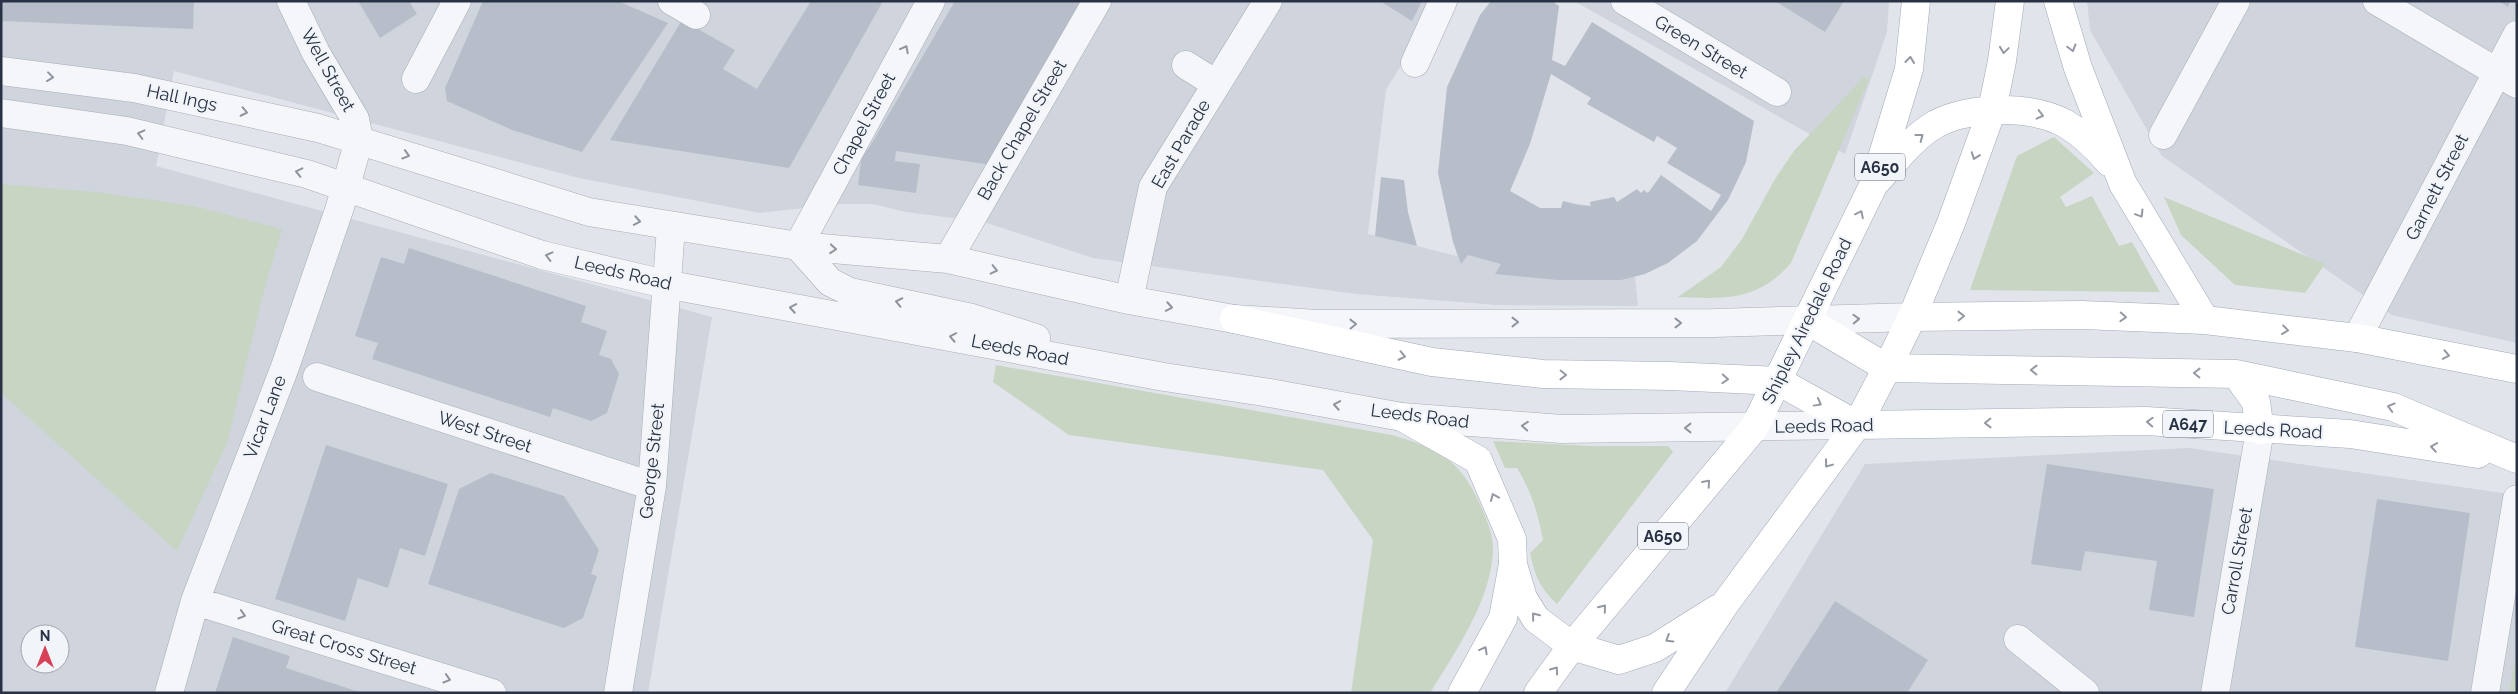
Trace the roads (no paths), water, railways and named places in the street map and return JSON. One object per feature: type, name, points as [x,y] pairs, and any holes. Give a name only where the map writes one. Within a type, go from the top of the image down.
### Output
[{"type":"main road","name":"Shipley Airedale Road","points":[[1538,693],[1572,646],[1754,428],[1874,184],[1909,69],[1916,1]]},
{"type":"main road","points":[[1666,693],[1725,604],[1858,426],[1887,368],[1912,317],[1951,222],[1992,110],[2002,61],[2010,1]]},
{"type":"main road","points":[[2058,1],[2078,68],[2123,184]]},
{"type":"main road","points":[[1874,184],[1912,143],[1937,124],[1992,110],[2040,113],[2066,124],[2092,142],[2109,162],[2205,320]]},
{"type":"main road","points":[[1912,317],[2082,315],[2205,320],[2356,338],[2517,369]]},
{"type":"main road","points":[[1234,319],[1432,362],[1543,374],[1670,376],[1778,381],[1858,426]]},
{"type":"main road","points":[[1808,321],[1887,368],[2236,374],[2393,407],[2517,459]]},
{"type":"main road","points":[[2236,374],[2256,402],[2260,430]]},
{"type":"main road","points":[[1402,417],[1478,460],[1512,539],[1513,564],[1503,618],[1462,693]]},
{"type":"main road","name":"Leeds Road","points":[[1858,426],[2146,421],[2260,430],[2350,434],[2517,459]]},
{"type":"main road","points":[[1513,564],[1523,598],[1536,619],[1572,646],[1619,660],[1655,648],[1725,604]]},
{"type":"street","name":"Well Street","points":[[291,1],[316,54],[355,119],[359,140]]},
{"type":"street","points":[[416,79],[457,1]]},
{"type":"street","points":[[672,1],[696,15]]},
{"type":"street","name":"Chapel Street","points":[[798,246],[931,1]]},
{"type":"street","name":"Back Chapel Street","points":[[948,260],[1097,1]]},
{"type":"street","name":"East Parade","points":[[1129,300],[1153,187],[1268,1]]},
{"type":"street","points":[[1415,63],[1443,1]]},
{"type":"street","name":"Green Street","points":[[1625,1],[1777,92]]},
{"type":"street","points":[[2163,135],[2236,1]]},
{"type":"street","points":[[2377,1],[2506,78]]},
{"type":"street","name":"Garnett Street","points":[[2356,338],[2506,78],[2517,35]]},
{"type":"street","points":[[1186,65],[1216,84]]},
{"type":"street","name":"Hall Ings","points":[[1,71],[134,88],[318,128],[359,140]]},
{"type":"street","points":[[1,113],[127,131],[346,186]]},
{"type":"street","name":"Vicar Lane","points":[[169,693],[195,601],[285,367],[346,186],[359,140]]},
{"type":"street","points":[[359,140],[589,212],[671,227],[798,246],[948,260],[1129,300],[1234,319],[1318,324],[1808,321],[1912,317]]},
{"type":"street","name":"Leeds Road","points":[[346,186],[542,254],[665,284],[1164,377],[1264,392],[1402,417],[1562,429],[1858,426]]},
{"type":"street","name":"George Street","points":[[618,693],[652,486],[665,284],[671,227]]},
{"type":"street","points":[[798,246],[830,282],[850,292],[972,318],[1164,377]]},
{"type":"street","name":"West Street","points":[[317,378],[652,486]]},
{"type":"street","name":"Carroll Street","points":[[2215,693],[2260,430]]},
{"type":"street","points":[[2485,693],[2517,499]]},
{"type":"street","name":"Great Cross Street","points":[[195,601],[492,693]]},
{"type":"street","points":[[2018,639],[2086,693]]}]
